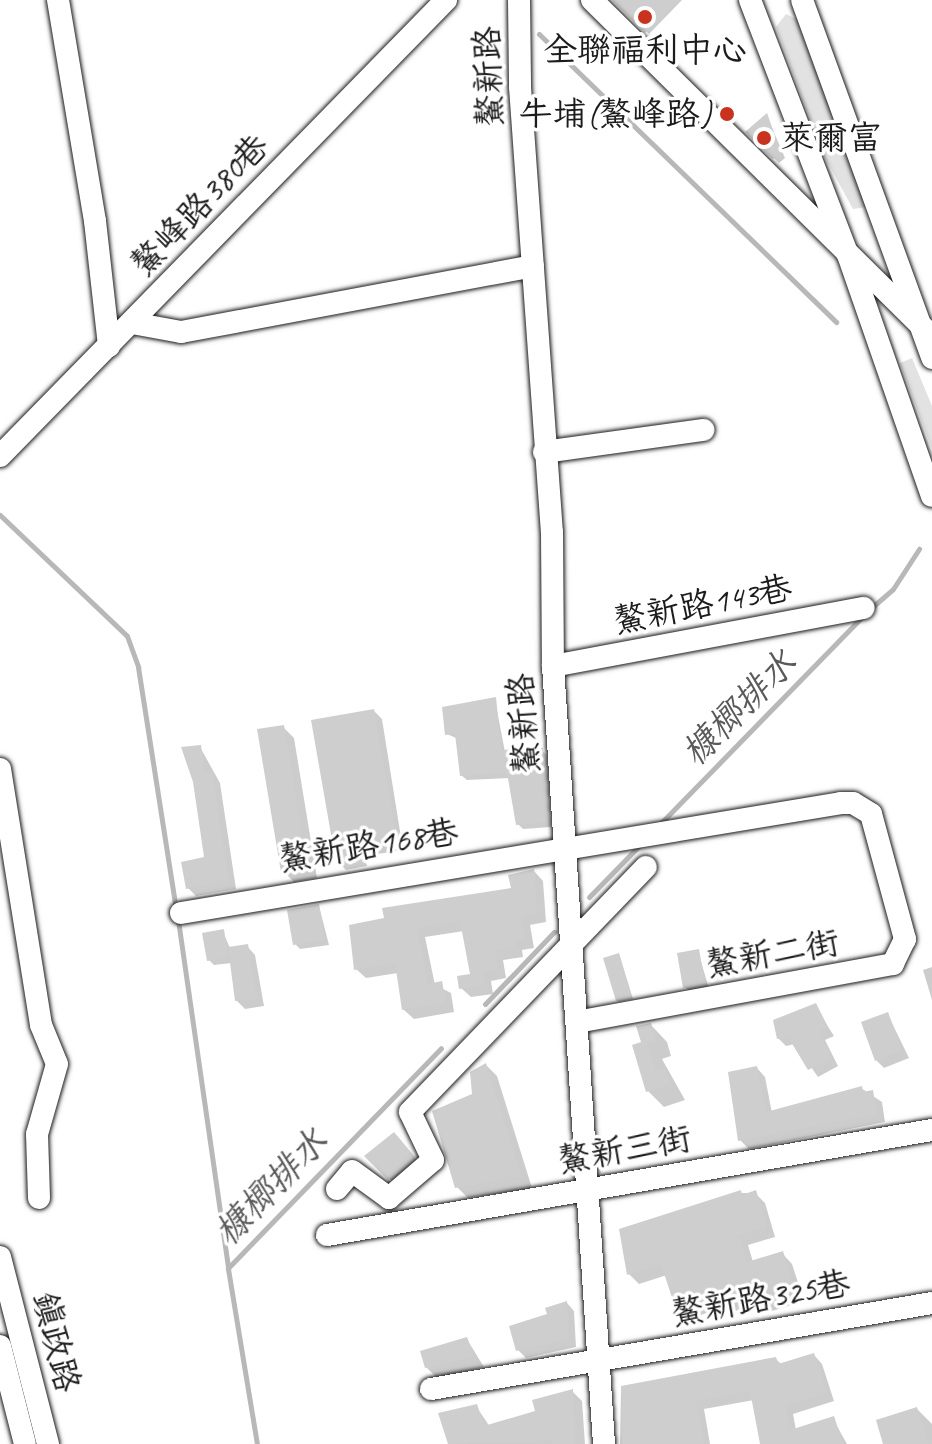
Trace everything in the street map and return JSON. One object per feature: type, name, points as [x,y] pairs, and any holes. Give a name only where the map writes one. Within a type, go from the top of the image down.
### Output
[{"type":"street","points":[[58,0],[95,221],[109,346]]},
{"type":"street","name":"鰲峰路380巷","points":[[0,456],[446,0]]},
{"type":"street","name":"鰲新路","points":[[519,0],[544,452],[552,532],[553,666],[604,1444]]},
{"type":"street","points":[[592,0],[925,329]]},
{"type":"street","points":[[750,0],[848,255],[932,496]]},
{"type":"street","points":[[802,0],[925,329],[932,358]]},
{"type":"street","points":[[132,323],[181,332],[533,266]]},
{"type":"street","points":[[544,452],[703,430]]},
{"type":"street","name":"鰲新路143巷","points":[[553,666],[864,608]]},
{"type":"street","points":[[0,769],[41,1025],[57,1064],[37,1134],[39,1198]]},
{"type":"street","name":"鰲新路168巷","points":[[181,913],[633,836],[853,803],[871,814],[890,884]]},
{"type":"street","points":[[337,1189],[352,1171],[389,1198],[433,1160],[410,1112],[646,867]]},
{"type":"street","name":"鰲新二街","points":[[577,1022],[893,964],[905,939],[890,884]]},
{"type":"street","name":"鰲新三街","points":[[327,1235],[932,1130]]},
{"type":"street","name":"鎮政路","points":[[0,1257],[48,1444]]},
{"type":"street","name":"鰲新路325巷","points":[[431,1389],[932,1303]]},
{"type":"street","name":"鎮政路","points":[[0,1346],[25,1444]]},
{"type":"shaded area","points":[[786,14],[800,21],[866,207],[853,209],[824,156],[776,27]]},
{"type":"shaded area","points":[[912,358],[932,406],[932,449],[900,363]]},
{"type":"building","name":"全聯福利中心","points":[[612,0],[679,0],[645,33]]},
{"type":"building","points":[[767,113],[781,153],[773,159],[745,132]]},
{"type":"building","points":[[496,697],[501,750],[543,748],[547,822],[516,825],[507,773],[460,776],[455,734],[445,735],[442,707]]},
{"type":"building","points":[[374,709],[397,842],[358,849],[360,859],[336,863],[311,720]]},
{"type":"building","points":[[284,725],[307,867],[281,872],[257,729]]},
{"type":"building","points":[[201,745],[205,774],[212,773],[229,881],[186,889],[181,862],[204,857],[193,782],[181,747]]},
{"type":"building","points":[[534,869],[537,913],[521,916],[525,939],[514,941],[515,948],[495,951],[498,969],[483,972],[485,985],[459,989],[457,976],[470,974],[460,921],[417,928],[428,984],[442,981],[446,1003],[402,1010],[395,963],[354,970],[349,925],[384,918],[382,908],[511,888],[508,875]]},
{"type":"building","points":[[319,904],[325,940],[293,945],[287,910]]},
{"type":"building","points":[[224,929],[228,958],[207,961],[202,933]]},
{"type":"building","points":[[248,944],[257,999],[235,1001],[228,947]]},
{"type":"building","points":[[699,949],[705,984],[683,988],[677,953]]},
{"type":"building","points":[[619,953],[632,998],[616,1001],[603,958]]},
{"type":"building","points":[[816,1003],[828,1027],[819,1032],[832,1058],[808,1070],[788,1037],[777,1039],[773,1020]]},
{"type":"building","points":[[888,1012],[902,1050],[875,1061],[861,1022]]},
{"type":"building","points":[[651,1023],[656,1040],[647,1043],[656,1071],[665,1068],[670,1084],[646,1092],[632,1045],[641,1042],[636,1026]]},
{"type":"building","points":[[486,1063],[522,1177],[455,1188],[432,1111],[472,1094],[470,1072]]},
{"type":"building","points":[[757,1066],[766,1112],[862,1086],[863,1092],[873,1090],[877,1114],[738,1141],[728,1072]]},
{"type":"building","points":[[394,1132],[415,1157],[388,1180],[364,1156]]},
{"type":"building","points":[[741,1190],[742,1195],[756,1190],[767,1227],[739,1235],[747,1262],[783,1251],[795,1291],[760,1302],[758,1295],[724,1302],[718,1297],[676,1310],[661,1264],[627,1275],[619,1229]]},
{"type":"building","points":[[567,1301],[569,1339],[516,1351],[509,1326],[547,1314],[545,1308]]},
{"type":"building","points":[[467,1337],[474,1356],[425,1368],[420,1351]]},
{"type":"building","points":[[814,1353],[827,1393],[785,1405],[790,1430],[834,1416],[843,1444],[760,1444],[750,1391],[696,1401],[704,1444],[623,1444],[621,1386],[776,1357],[778,1364]]},
{"type":"building","points":[[573,1389],[575,1444],[553,1444],[552,1440],[448,1444],[438,1413],[477,1404],[484,1426],[535,1411],[532,1400]]},
{"type":"building","points":[[917,1407],[929,1444],[883,1444],[876,1420]]},
{"type":"waterway","name":"槺榔排水","points":[[539,34],[836,322]]},
{"type":"waterway","points":[[0,515],[127,636],[138,667],[176,910]]},
{"type":"waterway","name":"槺榔排水","points":[[870,609],[893,589],[919,549]]},
{"type":"waterway","name":"槺榔排水","points":[[658,826],[863,616]]},
{"type":"waterway","name":"槺榔排水","points":[[589,897],[640,845]]},
{"type":"waterway","points":[[178,920],[228,1268]]},
{"type":"waterway","name":"槺榔排水","points":[[485,1004],[554,932]]},
{"type":"waterway","name":"槺榔排水","points":[[257,1444],[228,1268],[441,1048]]},
{"type":"place","name":"全聯福利中心","points":[[645,17]]},
{"type":"place","name":"牛埔(鰲峰路)","points":[[727,114]]},
{"type":"place","name":"萊爾富","points":[[764,138]]}]
